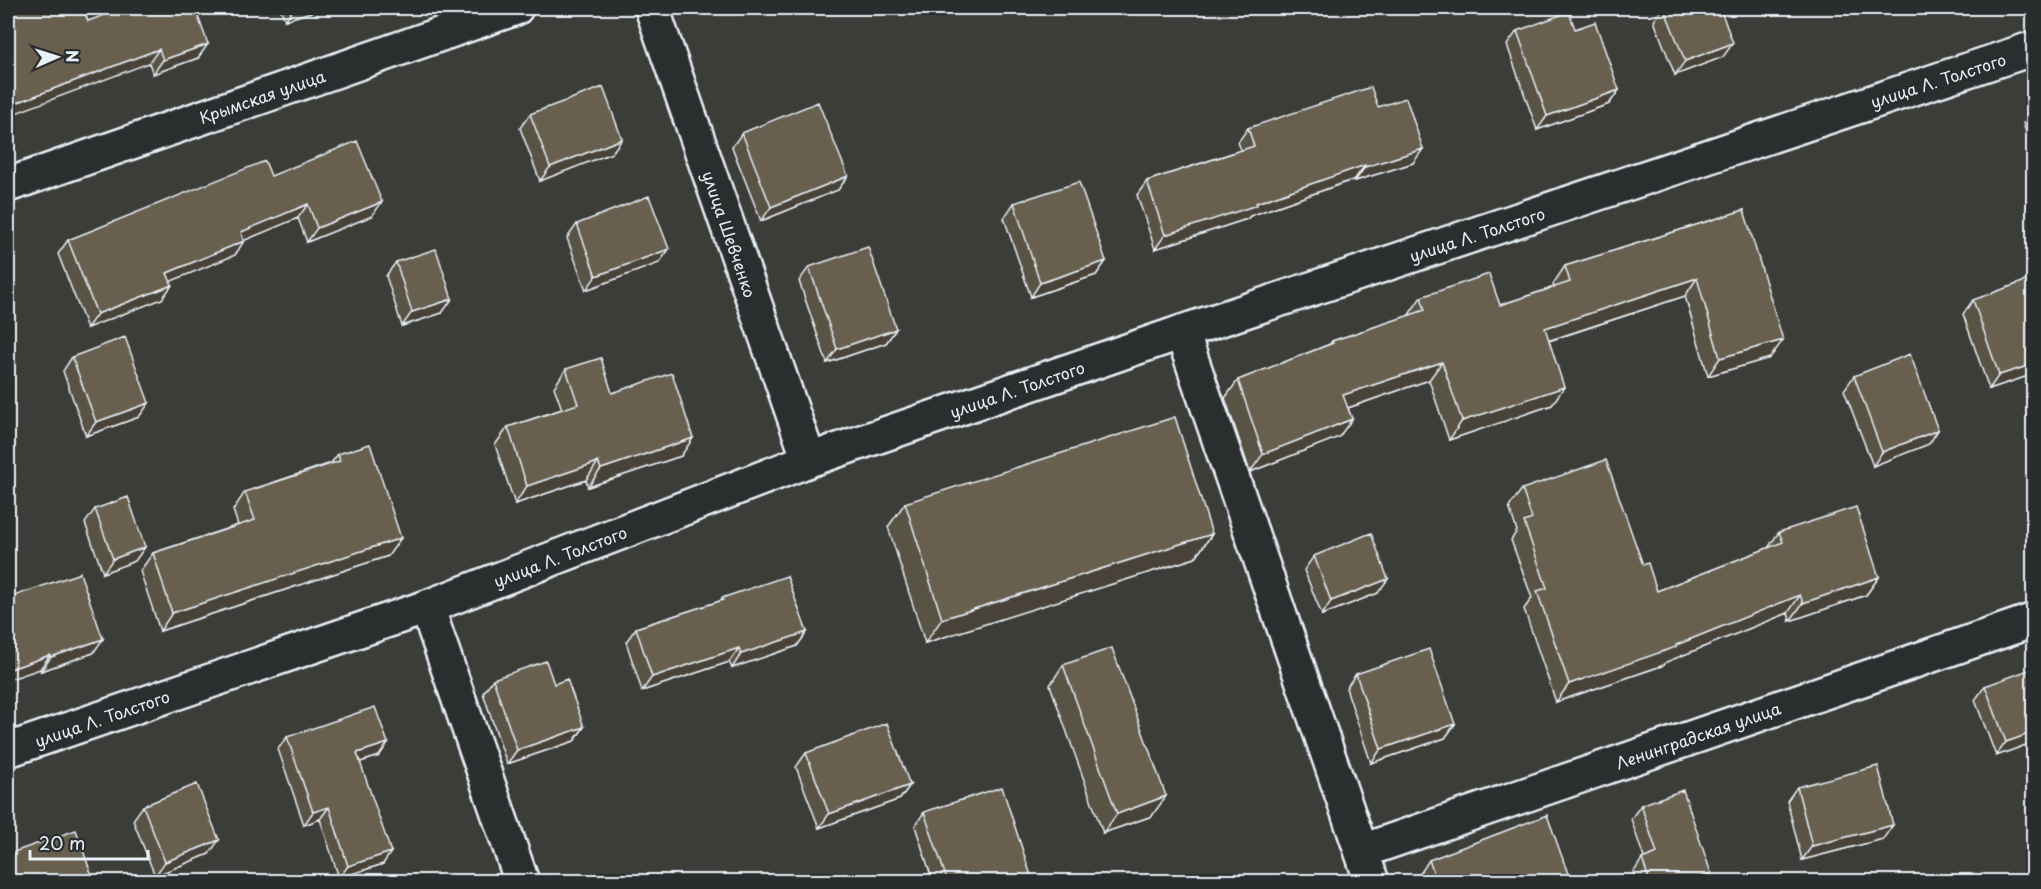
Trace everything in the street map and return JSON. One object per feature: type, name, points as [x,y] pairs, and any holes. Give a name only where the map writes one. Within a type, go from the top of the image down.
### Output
[{"type":"street","name":"Крымская улица","points":[[8,185],[516,8]]},
{"type":"street","name":"улица Шевченко","points":[[652,8],[809,460]]},
{"type":"street","name":"улица Л. Толстого","points":[[8,750],[427,607],[809,460],[1182,332],[2034,48]]},
{"type":"street","points":[[1182,332],[1372,882]]},
{"type":"street","points":[[427,607],[522,882]]},
{"type":"street","name":"Ленинградская улица","points":[[1362,851],[2034,620]]},
{"type":"building","points":[[8,8],[42,8],[44,12],[55,8],[83,8],[88,21],[124,8],[195,8],[208,44],[163,60],[159,49],[8,106]]},
{"type":"building","points":[[1664,8],[1720,8],[1733,43],[1685,61]]},
{"type":"building","points":[[1569,12],[1575,29],[1595,22],[1619,90],[1547,116],[1517,31]]},
{"type":"building","points":[[603,87],[622,139],[550,167],[530,114]]},
{"type":"building","points":[[1371,87],[1378,107],[1406,98],[1423,149],[1365,167],[1365,165],[1256,203],[1257,205],[1165,235],[1147,181],[1254,146],[1248,128]]},
{"type":"building","points":[[818,102],[848,176],[771,207],[742,133]]},
{"type":"building","points":[[357,141],[382,202],[317,228],[308,204],[241,232],[244,241],[167,273],[172,285],[97,314],[68,240],[265,161],[271,176]]},
{"type":"building","points":[[1079,182],[1106,261],[1040,283],[1014,203]]},
{"type":"building","points":[[649,196],[669,249],[596,276],[577,224]]},
{"type":"building","points":[[1744,210],[1783,340],[1720,358],[1697,278],[1545,328],[1564,387],[1462,421],[1442,362],[1343,395],[1352,419],[1263,454],[1238,380],[1333,343],[1332,341],[1425,310],[1421,297],[1489,274],[1500,305],[1570,282],[1565,266]]},
{"type":"building","points":[[868,247],[896,329],[837,349],[809,267]]},
{"type":"building","points":[[436,249],[452,299],[412,312],[396,262]]},
{"type":"building","points":[[2028,280],[2034,296],[2034,364],[1999,375],[1973,300]]},
{"type":"building","points":[[125,337],[149,403],[96,422],[72,357]]},
{"type":"building","points":[[1910,354],[1938,430],[1882,452],[1854,376]]},
{"type":"building","points":[[601,358],[612,393],[672,373],[693,438],[601,469],[598,462],[527,486],[508,427],[578,404],[566,369]]},
{"type":"building","points":[[1175,417],[1212,534],[942,619],[905,503]]},
{"type":"building","points":[[370,444],[401,538],[172,613],[153,553],[255,520],[245,492],[340,461],[338,454]]},
{"type":"building","points":[[1606,460],[1643,565],[1648,563],[1657,591],[1783,542],[1779,532],[1856,507],[1879,577],[1803,603],[1800,595],[1676,645],[1676,647],[1569,684],[1537,591],[1547,588],[1524,522],[1532,519],[1522,489]]},
{"type":"building","points":[[128,497],[145,547],[113,559],[95,509]]},
{"type":"building","points":[[1371,533],[1388,579],[1331,601],[1314,556]]},
{"type":"building","points":[[80,573],[103,639],[8,670],[8,598]]},
{"type":"building","points":[[787,576],[807,632],[741,654],[739,648],[652,677],[636,628],[723,600],[722,598]]},
{"type":"building","points":[[1112,648],[1166,796],[1117,814],[1063,665]]},
{"type":"building","points":[[1429,649],[1455,724],[1381,749],[1356,674]]},
{"type":"building","points":[[546,661],[554,684],[567,679],[584,727],[517,750],[493,679]]},
{"type":"building","points":[[2034,668],[2034,732],[2006,742],[1985,686]]},
{"type":"building","points":[[375,707],[388,743],[357,753],[391,852],[348,866],[329,807],[313,812],[287,737]]},
{"type":"building","points":[[887,723],[910,785],[829,814],[806,753]]},
{"type":"building","points":[[1878,766],[1893,825],[1812,846],[1797,787]]},
{"type":"building","points":[[197,784],[219,840],[165,862],[143,806]]},
{"type":"building","points":[[1002,787],[1033,882],[944,882],[947,880],[924,812]]},
{"type":"building","points":[[1683,790],[1711,873],[1686,882],[1650,882],[1642,859],[1657,853],[1641,805]]},
{"type":"building","points":[[1547,815],[1571,882],[1437,882],[1429,860]]},
{"type":"building","points":[[76,830],[94,882],[8,882],[8,854]]},
{"type":"building","points":[[465,875],[467,882],[445,882]]}]
